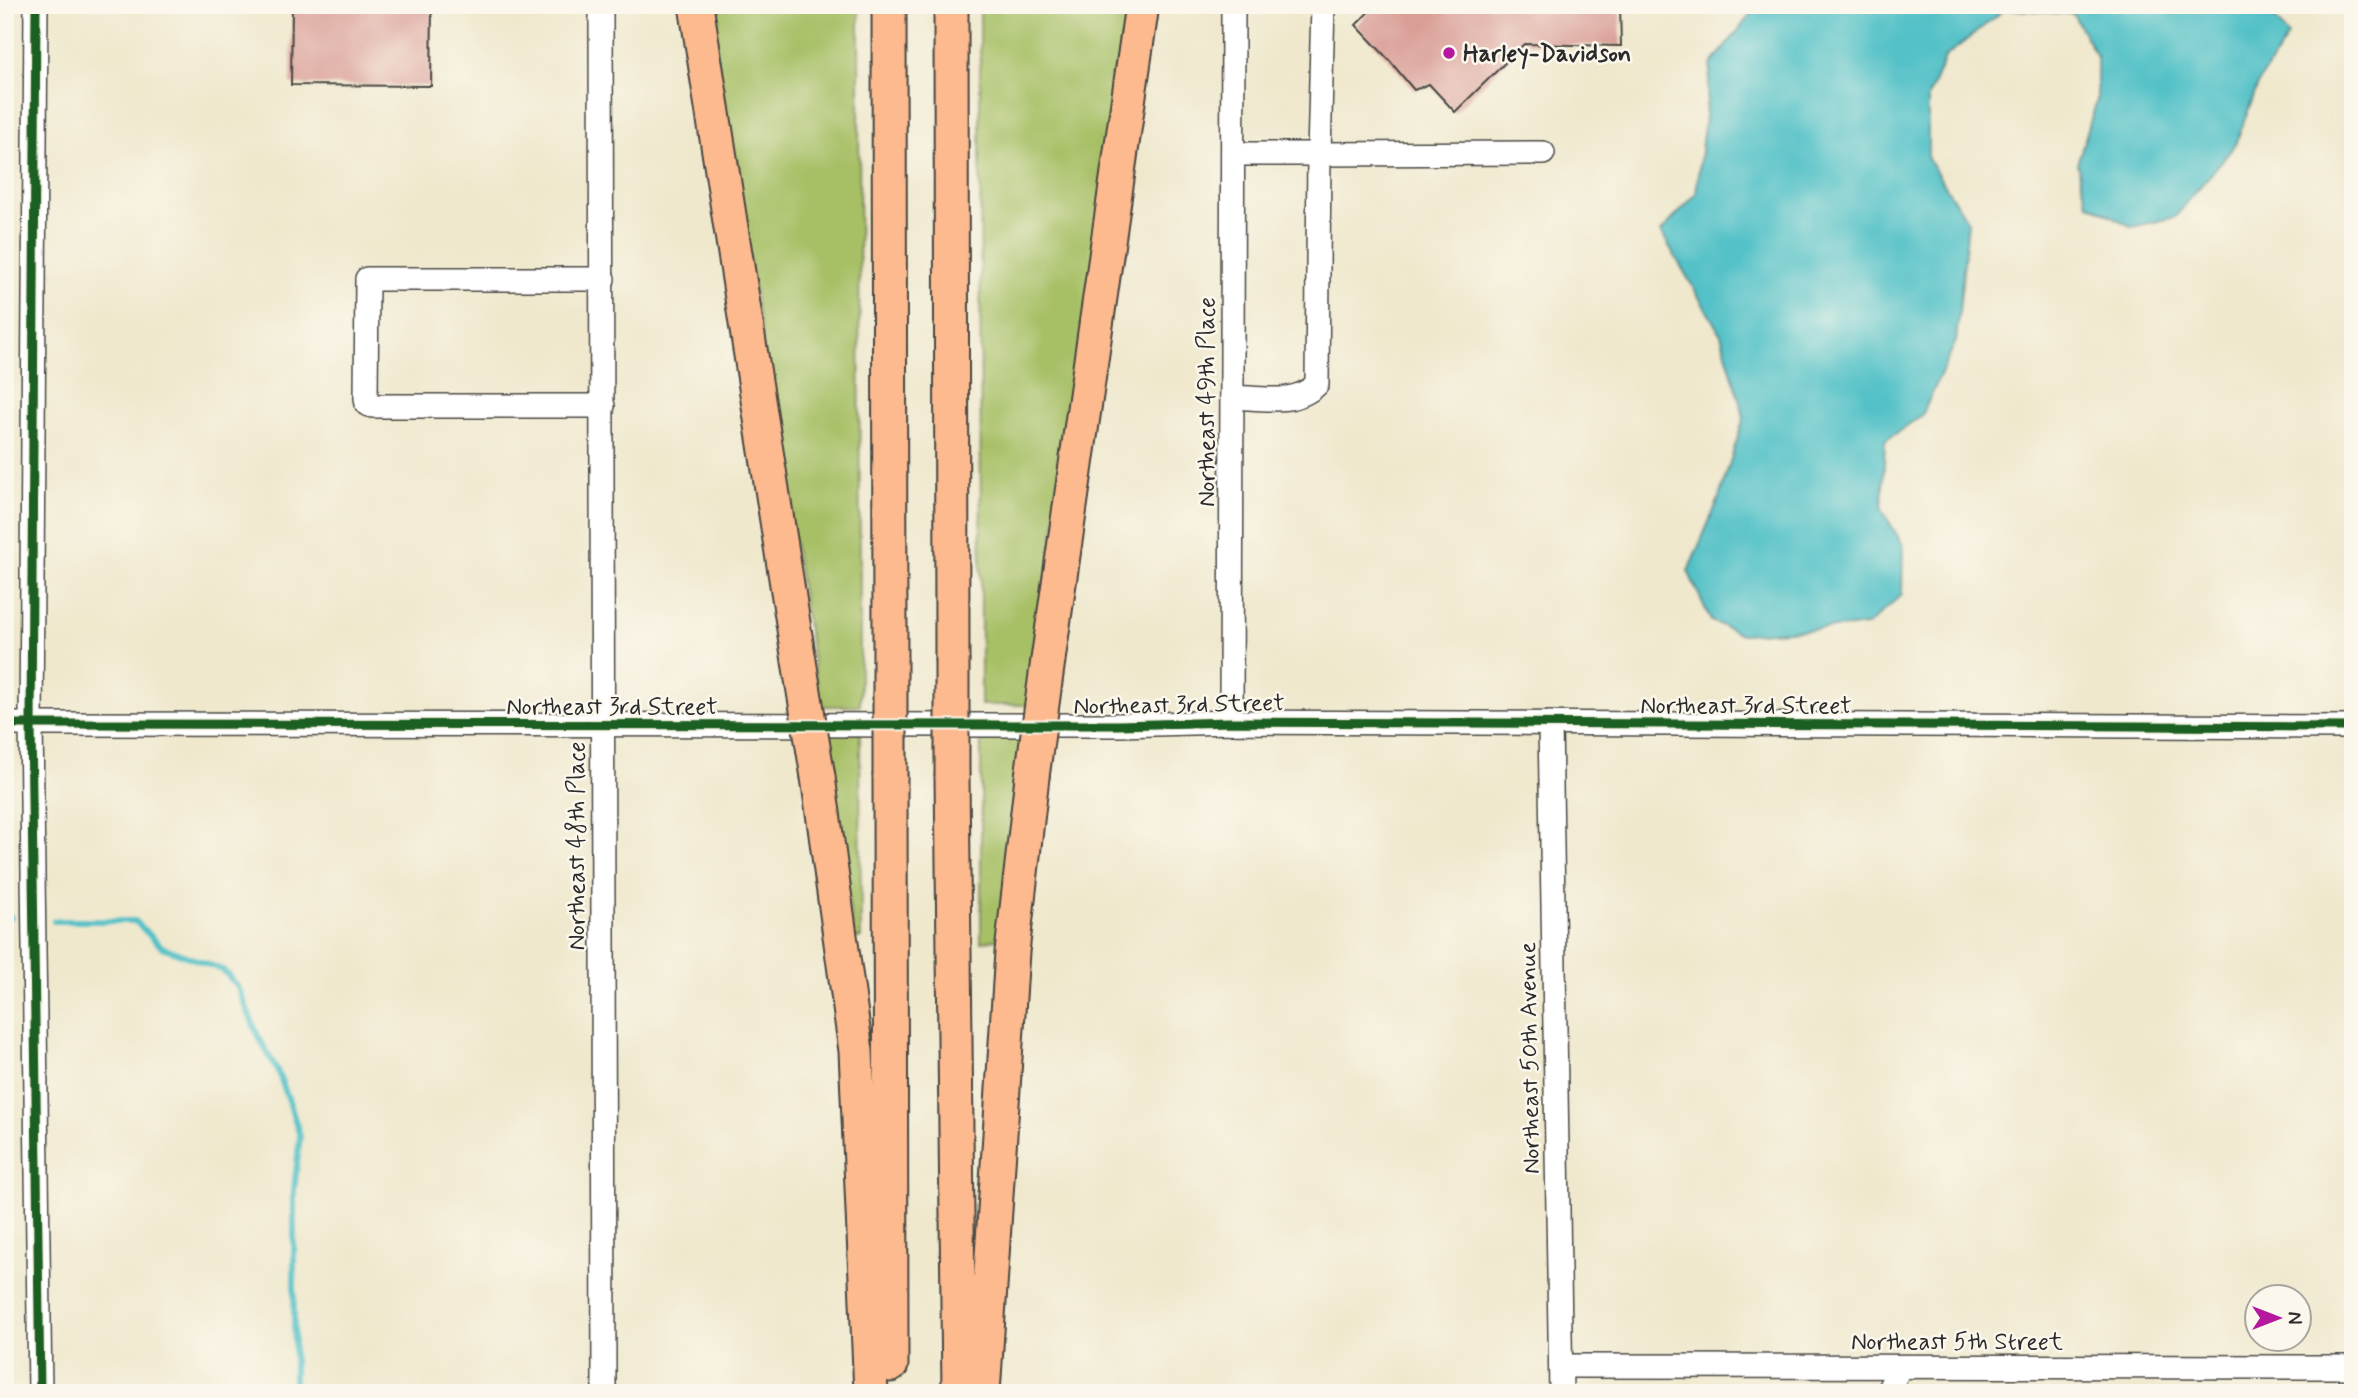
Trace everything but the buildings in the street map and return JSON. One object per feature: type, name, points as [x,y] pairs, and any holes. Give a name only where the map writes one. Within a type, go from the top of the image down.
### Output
[{"type":"highway","points":[[696,5],[818,777],[856,1051],[871,1393]]},
{"type":"highway","points":[[889,5],[891,1393]]},
{"type":"highway","points":[[951,5],[952,776],[959,1393]]},
{"type":"highway","points":[[983,1393],[1012,951],[1048,660],[1142,5]]},
{"type":"street","points":[[36,5],[32,724],[40,1393]]},
{"type":"street","name":"Northeast 48th Place","points":[[601,5],[604,1393]]},
{"type":"street","name":"Northeast 49th Place","points":[[1231,722],[1233,5]]},
{"type":"street","points":[[1232,397],[1295,398],[1307,394],[1317,384],[1323,5]]},
{"type":"street","points":[[1233,154],[1543,153]]},
{"type":"street","points":[[603,279],[367,279],[366,346],[366,398],[367,404],[372,406],[603,406]]},
{"type":"street","name":"Northeast 3rd Street","points":[[5,724],[1118,725],[1231,722],[2353,727]]},
{"type":"street","name":"Northeast 50th Avenue","points":[[1550,723],[1561,1393]]},
{"type":"street","name":"Northeast 5th Street","points":[[1561,1366],[2353,1367]]},
{"type":"street","points":[[1887,1393],[1900,1367]]},
{"type":"green space","points":[[709,5],[859,5],[860,706],[820,706]]},
{"type":"green space","points":[[980,5],[1132,5],[1029,705],[981,705]]},
{"type":"green space","points":[[825,733],[860,733],[861,938],[854,938]]},
{"type":"green space","points":[[981,737],[1024,737],[1000,939],[981,942]]},
{"type":"water","points":[[1758,5],[2266,5],[2288,36],[2260,80],[2235,145],[2175,217],[2132,227],[2087,203],[2077,164],[2097,100],[2097,57],[2073,14],[2005,9],[1945,57],[1928,97],[1928,159],[1968,222],[1956,341],[1922,415],[1885,441],[1882,510],[1903,545],[1902,594],[1867,626],[1741,634],[1711,621],[1688,571],[1718,501],[1744,417],[1721,335],[1661,232],[1696,194],[1711,65]]},
{"type":"waterway","points":[[5,915],[11,917]]},
{"type":"waterway","points":[[54,921],[135,921],[162,947],[223,970],[238,987],[258,1036],[277,1070],[300,1136],[294,1190],[294,1393]]},
{"type":"cycle path","points":[[36,5],[31,724],[40,1393]]},
{"type":"cycle path","points":[[5,724],[1118,725],[1231,722],[2353,727]]},
{"type":"place","name":"Harley-Davidson","points":[[1449,53]]}]
